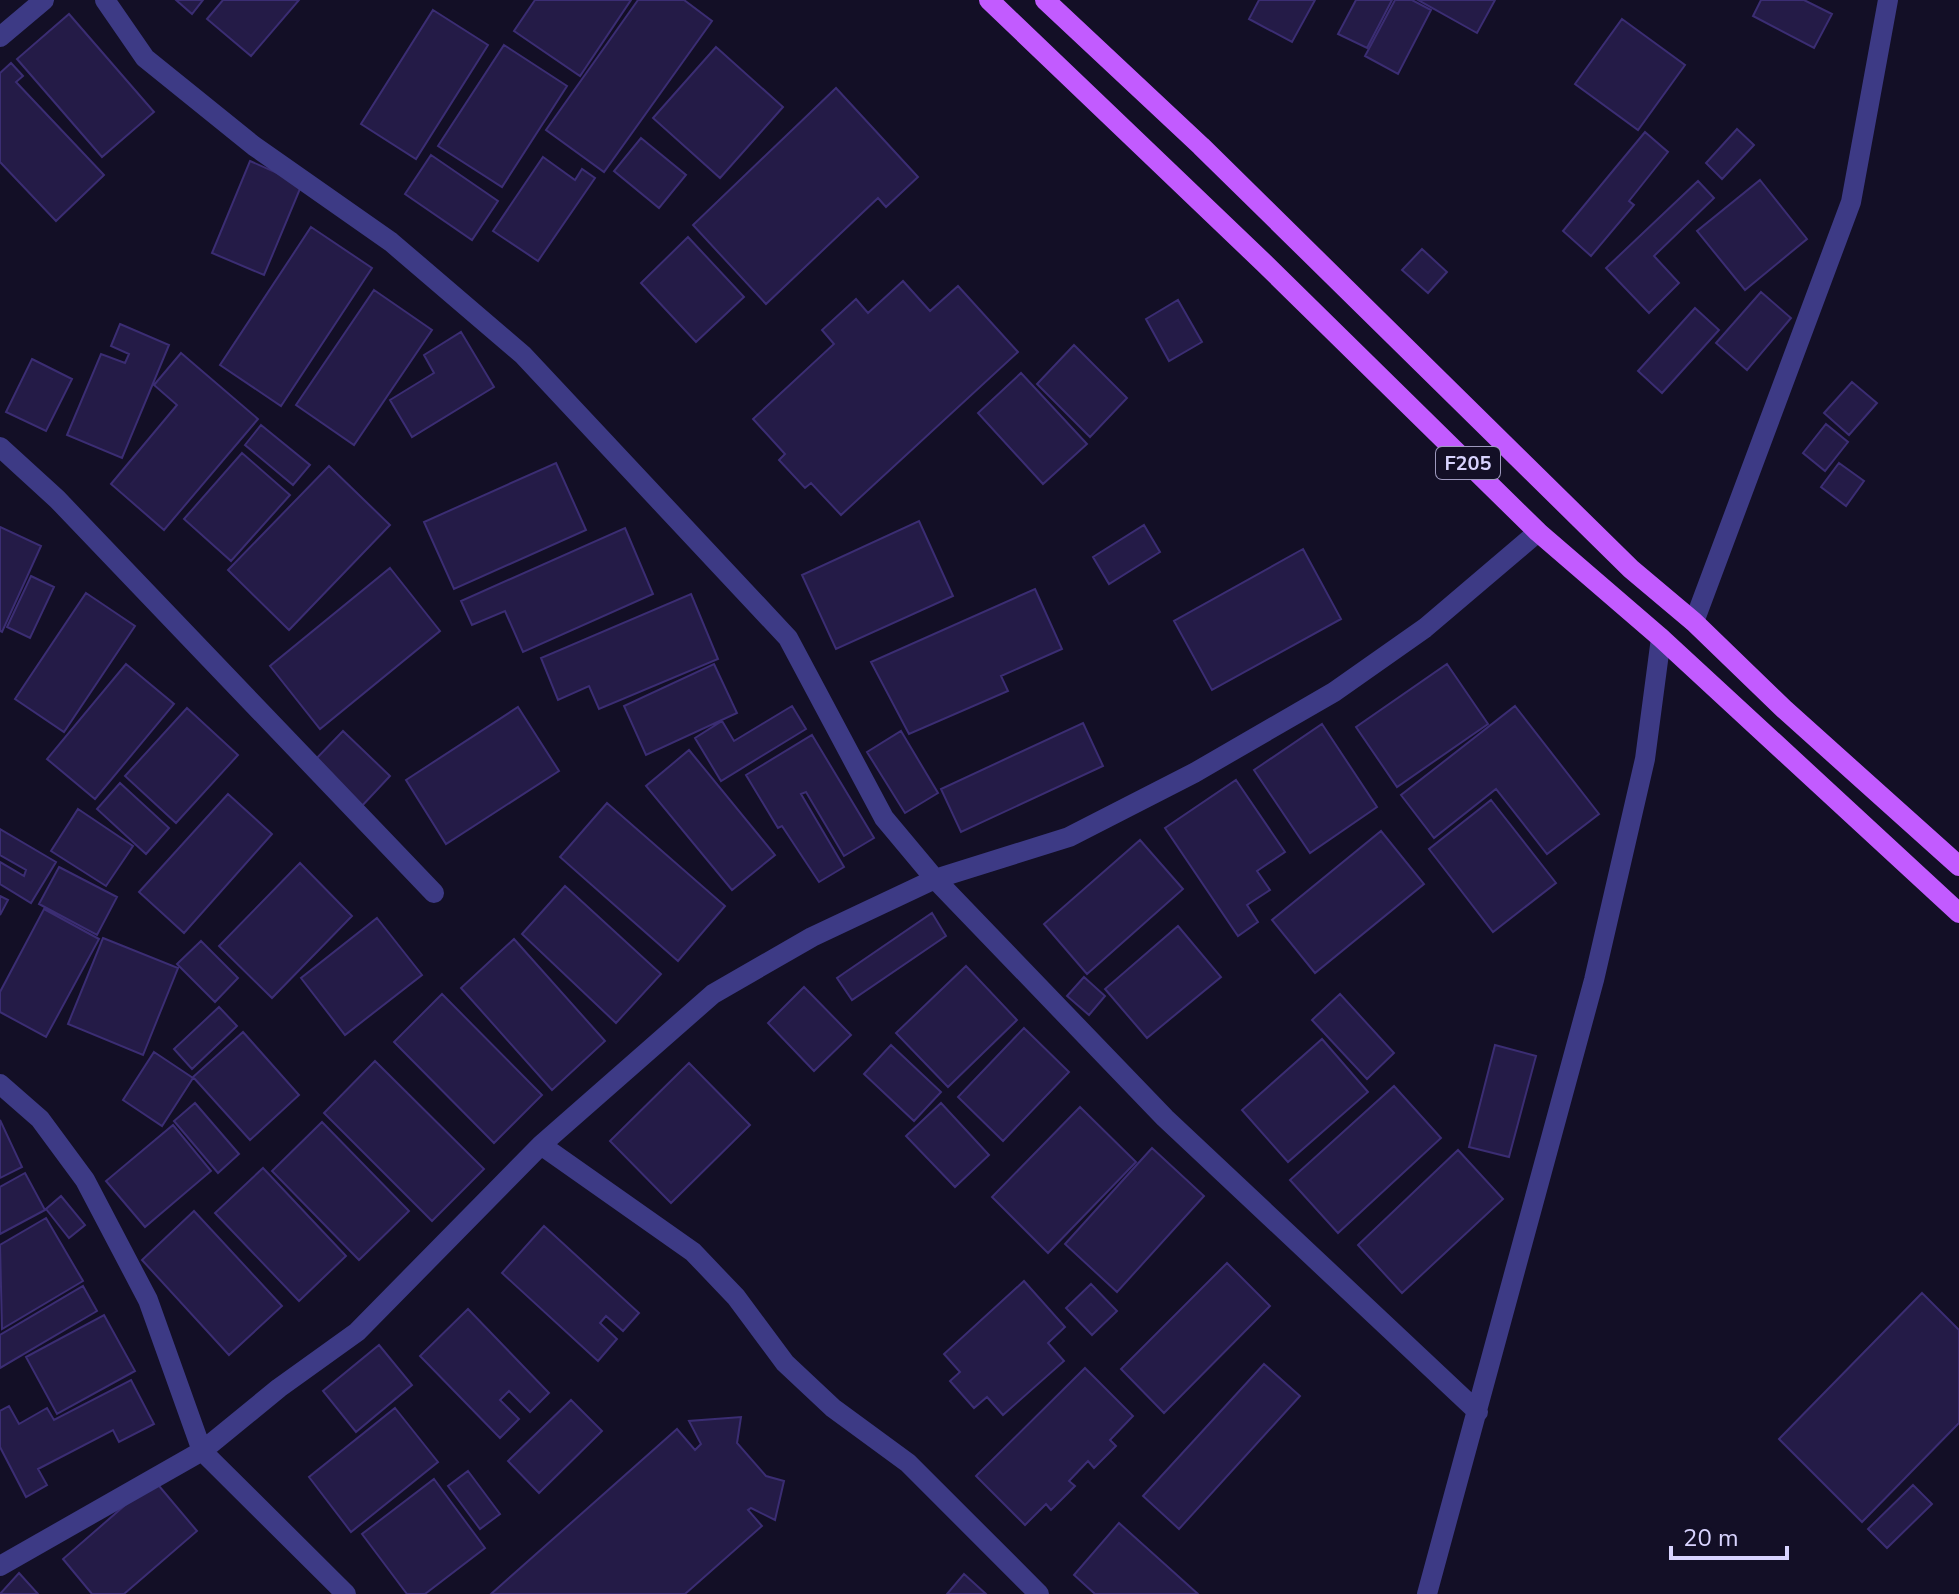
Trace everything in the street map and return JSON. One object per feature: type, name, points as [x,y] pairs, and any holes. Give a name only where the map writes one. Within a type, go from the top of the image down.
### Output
[{"type":"main road","name":"F205","points":[[989,0],[1264,263],[1538,532],[1661,638],[1959,913]]},
{"type":"main road","name":"F205","points":[[1045,0],[1201,146],[1631,569],[1694,622],[1784,709],[1959,866]]},
{"type":"street","points":[[0,37],[44,0]]},
{"type":"street","points":[[105,0],[145,58],[254,146],[391,242],[523,355],[788,638],[884,818],[935,879],[1165,1118],[1478,1412]]},
{"type":"street","points":[[1694,622],[1851,202],[1888,0]]},
{"type":"street","points":[[0,447],[57,499],[434,893]]},
{"type":"street","points":[[0,1566],[202,1451],[279,1388],[357,1332],[541,1145],[713,994],[812,937],[935,879],[1069,837],[1194,773],[1334,692],[1425,628],[1538,532]]},
{"type":"street","points":[[1427,1594],[1594,980],[1645,759],[1661,638]]},
{"type":"street","points":[[0,1084],[40,1119],[85,1180],[148,1300],[202,1451],[346,1594]]},
{"type":"street","points":[[541,1145],[693,1252],[736,1297],[785,1363],[833,1408],[908,1463],[1039,1594]]},
{"type":"building","points":[[176,0],[203,0],[192,14]]},
{"type":"building","points":[[223,0],[299,0],[251,56],[207,19]]},
{"type":"building","points":[[535,0],[631,0],[580,76],[514,31]]},
{"type":"building","points":[[638,0],[684,0],[712,21],[604,172],[546,130]]},
{"type":"building","points":[[1259,0],[1315,0],[1292,42],[1249,19]]},
{"type":"building","points":[[1356,0],[1392,0],[1367,48],[1338,34]]},
{"type":"building","points":[[1395,0],[1412,0],[1431,10],[1398,74],[1365,56]]},
{"type":"building","points":[[1418,0],[1495,0],[1477,33]]},
{"type":"building","points":[[1761,0],[1804,0],[1832,14],[1814,48],[1753,16]]},
{"type":"building","points":[[433,10],[488,45],[416,159],[361,124]]},
{"type":"building","points":[[69,14],[154,112],[102,157],[17,59]]},
{"type":"building","points":[[1622,19],[1685,65],[1638,130],[1575,84]]},
{"type":"building","points":[[504,45],[567,86],[502,187],[438,146]]},
{"type":"building","points":[[716,47],[783,107],[720,178],[653,118]]},
{"type":"building","points":[[11,63],[23,76],[16,82],[104,175],[56,221],[0,162],[0,73]]},
{"type":"building","points":[[836,88],[918,177],[886,207],[878,198],[766,304],[693,225]]},
{"type":"building","points":[[1737,129],[1754,145],[1722,179],[1706,163]]},
{"type":"building","points":[[1645,132],[1668,152],[1629,201],[1634,205],[1591,256],[1563,231]]},
{"type":"building","points":[[641,138],[686,175],[659,208],[614,171]]},
{"type":"building","points":[[431,155],[498,201],[472,240],[405,194]]},
{"type":"building","points":[[543,157],[575,180],[582,169],[595,178],[538,261],[493,231]]},
{"type":"building","points":[[250,161],[302,184],[264,275],[212,253]]},
{"type":"building","points":[[1760,180],[1807,239],[1745,290],[1697,231]]},
{"type":"building","points":[[1698,181],[1714,198],[1654,256],[1679,283],[1649,313],[1606,268]]},
{"type":"building","points":[[311,227],[372,268],[281,406],[220,365]]},
{"type":"building","points":[[688,237],[744,297],[696,342],[641,283]]},
{"type":"building","points":[[1422,249],[1447,272],[1428,293],[1402,270]]},
{"type":"building","points":[[903,281],[930,311],[958,286],[1018,352],[841,515],[811,483],[805,488],[779,460],[785,454],[753,419],[834,344],[822,330],[856,299],[868,313]]},
{"type":"building","points":[[374,290],[432,330],[354,445],[296,405]]},
{"type":"building","points":[[1761,292],[1791,318],[1747,370],[1716,343]]},
{"type":"building","points":[[1178,300],[1202,342],[1169,361],[1146,319]]},
{"type":"building","points":[[1695,308],[1719,330],[1662,393],[1638,371]]},
{"type":"building","points":[[120,324],[169,345],[122,458],[67,435],[101,354],[125,363],[129,354],[111,346]]},
{"type":"building","points":[[461,332],[494,387],[412,437],[390,400],[434,373],[424,355]]},
{"type":"building","points":[[1074,345],[1127,398],[1090,437],[1037,384]]},
{"type":"building","points":[[181,353],[258,419],[164,530],[111,484],[177,405],[154,385]]},
{"type":"building","points":[[32,359],[72,379],[46,431],[6,412]]},
{"type":"building","points":[[1021,373],[1087,444],[1043,484],[978,413]]},
{"type":"building","points":[[1852,382],[1877,403],[1849,435],[1824,413]]},
{"type":"building","points":[[1826,424],[1848,442],[1825,471],[1803,453]]},
{"type":"building","points":[[261,425],[310,465],[293,485],[245,445]]},
{"type":"building","points":[[242,453],[290,495],[231,561],[184,519]]},
{"type":"building","points":[[556,463],[586,530],[454,589],[424,522]]},
{"type":"building","points":[[1839,463],[1864,481],[1846,506],[1821,487]]},
{"type":"building","points":[[329,466],[390,525],[289,630],[228,570]]},
{"type":"building","points":[[919,521],[953,596],[836,649],[802,575]]},
{"type":"building","points":[[1144,525],[1160,552],[1109,584],[1093,557]]},
{"type":"building","points":[[0,527],[41,546],[2,632],[0,631]]},
{"type":"building","points":[[625,528],[653,594],[523,652],[505,611],[472,625],[461,601]]},
{"type":"building","points":[[1303,549],[1341,619],[1212,690],[1174,621]]},
{"type":"building","points":[[390,568],[440,631],[320,729],[270,666]]},
{"type":"building","points":[[31,576],[54,587],[30,638],[7,627]]},
{"type":"building","points":[[1035,589],[1062,649],[1001,676],[1008,691],[909,734],[871,662]]},
{"type":"building","points":[[86,593],[135,626],[64,732],[15,699]]},
{"type":"building","points":[[691,594],[718,659],[599,709],[589,686],[558,700],[541,658]]},
{"type":"building","points":[[126,664],[174,704],[95,799],[47,759]]},
{"type":"building","points":[[714,664],[737,713],[646,755],[624,706]]},
{"type":"building","points":[[1447,664],[1488,724],[1397,787],[1356,727]]},
{"type":"building","points":[[792,706],[806,729],[721,781],[695,738],[722,721],[734,741]]},
{"type":"building","points":[[1515,706],[1599,814],[1547,854],[1496,789],[1434,838],[1401,795]]},
{"type":"building","points":[[518,707],[559,771],[446,844],[406,780]]},
{"type":"building","points":[[187,708],[238,755],[176,823],[125,776]]},
{"type":"building","points":[[1083,723],[1103,766],[961,832],[941,789]]},
{"type":"building","points":[[1322,724],[1377,807],[1310,853],[1254,770]]},
{"type":"building","points":[[343,731],[390,776],[360,808],[313,762]]},
{"type":"building","points":[[901,731],[938,793],[905,813],[867,752]]},
{"type":"building","points":[[812,735],[874,838],[844,856],[806,792],[801,794],[844,867],[819,882],[782,826],[778,828],[746,775]]},
{"type":"building","points":[[689,750],[775,855],[732,890],[646,786]]},
{"type":"building","points":[[1236,780],[1285,852],[1257,871],[1270,890],[1247,905],[1258,922],[1238,936],[1165,828]]},
{"type":"building","points":[[120,783],[169,828],[146,854],[97,809]]},
{"type":"building","points":[[228,794],[272,834],[184,933],[139,892]]},
{"type":"building","points":[[1491,800],[1556,883],[1493,932],[1429,849]]},
{"type":"building","points":[[607,803],[725,906],[678,961],[560,857]]},
{"type":"building","points":[[78,809],[133,846],[106,886],[51,851]]},
{"type":"building","points":[[0,829],[56,862],[31,903],[0,884],[0,862],[24,876],[26,870],[0,855]]},
{"type":"building","points":[[1381,831],[1424,884],[1315,973],[1272,920]]},
{"type":"building","points":[[1140,840],[1183,889],[1087,974],[1044,924]]},
{"type":"building","points":[[300,863],[352,916],[272,998],[219,946]]},
{"type":"building","points":[[59,867],[117,897],[97,935],[39,904]]},
{"type":"building","points":[[565,886],[661,974],[616,1023],[522,934]]},
{"type":"building","points":[[0,896],[8,900],[0,915]]},
{"type":"building","points":[[44,909],[99,939],[46,1037],[0,1012],[0,992]]},
{"type":"building","points":[[932,913],[946,936],[852,1000],[837,978]]},
{"type":"building","points":[[377,918],[422,975],[345,1035],[301,978]]},
{"type":"building","points":[[1178,926],[1221,977],[1147,1038],[1105,989]]},
{"type":"building","points":[[103,938],[178,968],[143,1055],[68,1024]]},
{"type":"building","points":[[514,939],[605,1041],[552,1090],[461,988]]},
{"type":"building","points":[[201,941],[238,978],[215,1002],[177,964]]},
{"type":"building","points":[[966,966],[1017,1020],[948,1087],[896,1033]]},
{"type":"building","points":[[1084,977],[1105,996],[1089,1015],[1067,996]]},
{"type":"building","points":[[804,987],[851,1035],[814,1071],[768,1023]]},
{"type":"building","points":[[442,994],[542,1095],[494,1143],[394,1042]]},
{"type":"building","points":[[1340,994],[1394,1053],[1367,1079],[1312,1020]]},
{"type":"building","points":[[219,1007],[237,1026],[192,1069],[174,1049]]},
{"type":"building","points":[[1024,1028],[1069,1072],[1003,1141],[958,1097]]},
{"type":"building","points":[[243,1032],[299,1095],[250,1140],[193,1077]]},
{"type":"building","points":[[1322,1039],[1368,1092],[1288,1162],[1242,1110]]},
{"type":"building","points":[[891,1045],[941,1092],[914,1121],[864,1074]]},
{"type":"building","points":[[1495,1045],[1536,1056],[1509,1157],[1469,1147]]},
{"type":"building","points":[[154,1052],[193,1078],[162,1126],[123,1100]]},
{"type":"building","points":[[375,1061],[484,1169],[432,1221],[324,1113]]},
{"type":"building","points":[[689,1063],[750,1125],[671,1203],[610,1141]]},
{"type":"building","points":[[1394,1086],[1441,1138],[1338,1233],[1290,1180]]},
{"type":"building","points":[[195,1103],[239,1154],[218,1173],[174,1121]]},
{"type":"building","points":[[941,1103],[989,1155],[955,1187],[906,1136]]},
{"type":"building","points":[[1080,1107],[1136,1162],[1048,1253],[992,1197]]},
{"type":"building","points":[[0,1120],[22,1167],[0,1178]]},
{"type":"building","points":[[322,1122],[409,1211],[359,1260],[272,1171]]},
{"type":"building","points":[[173,1125],[211,1171],[145,1227],[106,1181]]},
{"type":"building","points":[[1152,1148],[1204,1196],[1117,1292],[1065,1244]]},
{"type":"building","points":[[1458,1150],[1503,1199],[1402,1293],[1358,1245]]},
{"type":"building","points":[[263,1168],[346,1256],[299,1301],[215,1213]]},
{"type":"building","points":[[25,1173],[45,1210],[0,1234],[0,1187]]},
{"type":"building","points":[[61,1196],[85,1225],[69,1238],[46,1209]]},
{"type":"building","points":[[194,1211],[282,1306],[229,1355],[142,1260]]},
{"type":"building","points":[[46,1218],[83,1281],[2,1329],[0,1245]]},
{"type":"building","points":[[544,1226],[639,1313],[623,1331],[606,1316],[600,1323],[617,1339],[598,1361],[502,1273]]},
{"type":"building","points":[[1227,1263],[1270,1306],[1164,1413],[1121,1369]]},
{"type":"building","points":[[1024,1281],[1065,1327],[1048,1343],[1064,1361],[1003,1415],[987,1397],[974,1408],[950,1381],[960,1372],[944,1354]]},
{"type":"building","points":[[1091,1284],[1117,1311],[1092,1335],[1066,1308]]},
{"type":"building","points":[[83,1286],[97,1311],[0,1368],[0,1335]]},
{"type":"building","points":[[1922,1293],[1959,1330],[1959,1423],[1862,1522],[1779,1439]]},
{"type":"building","points":[[468,1309],[549,1393],[530,1412],[509,1391],[500,1400],[519,1419],[500,1438],[420,1356]]},
{"type":"building","points":[[104,1315],[135,1371],[57,1414],[26,1357]]},
{"type":"building","points":[[379,1345],[412,1385],[356,1432],[323,1391]]},
{"type":"building","points":[[1264,1364],[1300,1396],[1179,1529],[1143,1496]]},
{"type":"building","points":[[1085,1368],[1133,1416],[1110,1440],[1116,1446],[1094,1468],[1088,1461],[1069,1481],[1075,1486],[1051,1510],[1046,1504],[1025,1525],[976,1476]]},
{"type":"building","points":[[131,1380],[154,1424],[119,1442],[113,1430],[38,1469],[47,1485],[26,1497],[0,1447],[0,1411],[9,1406],[19,1424],[47,1408],[54,1420]]},
{"type":"building","points":[[571,1400],[602,1431],[539,1493],[508,1461]]},
{"type":"building","points":[[395,1408],[438,1462],[351,1532],[309,1477]]},
{"type":"building","points":[[741,1417],[737,1443],[766,1476],[784,1481],[775,1520],[751,1508],[748,1510],[762,1526],[685,1594],[491,1594],[677,1429],[695,1450],[701,1444],[689,1421]]},
{"type":"building","points":[[468,1471],[500,1514],[480,1529],[448,1486]]},
{"type":"building","points":[[434,1479],[485,1548],[425,1594],[407,1594],[362,1534]]},
{"type":"building","points":[[154,1480],[197,1531],[124,1594],[92,1594],[63,1559]]},
{"type":"building","points":[[1913,1485],[1932,1504],[1887,1548],[1868,1529]]},
{"type":"building","points":[[1119,1523],[1198,1594],[1095,1594],[1074,1575]]},
{"type":"building","points":[[19,1573],[38,1594],[0,1594]]},
{"type":"building","points":[[964,1574],[986,1594],[947,1594]]}]
